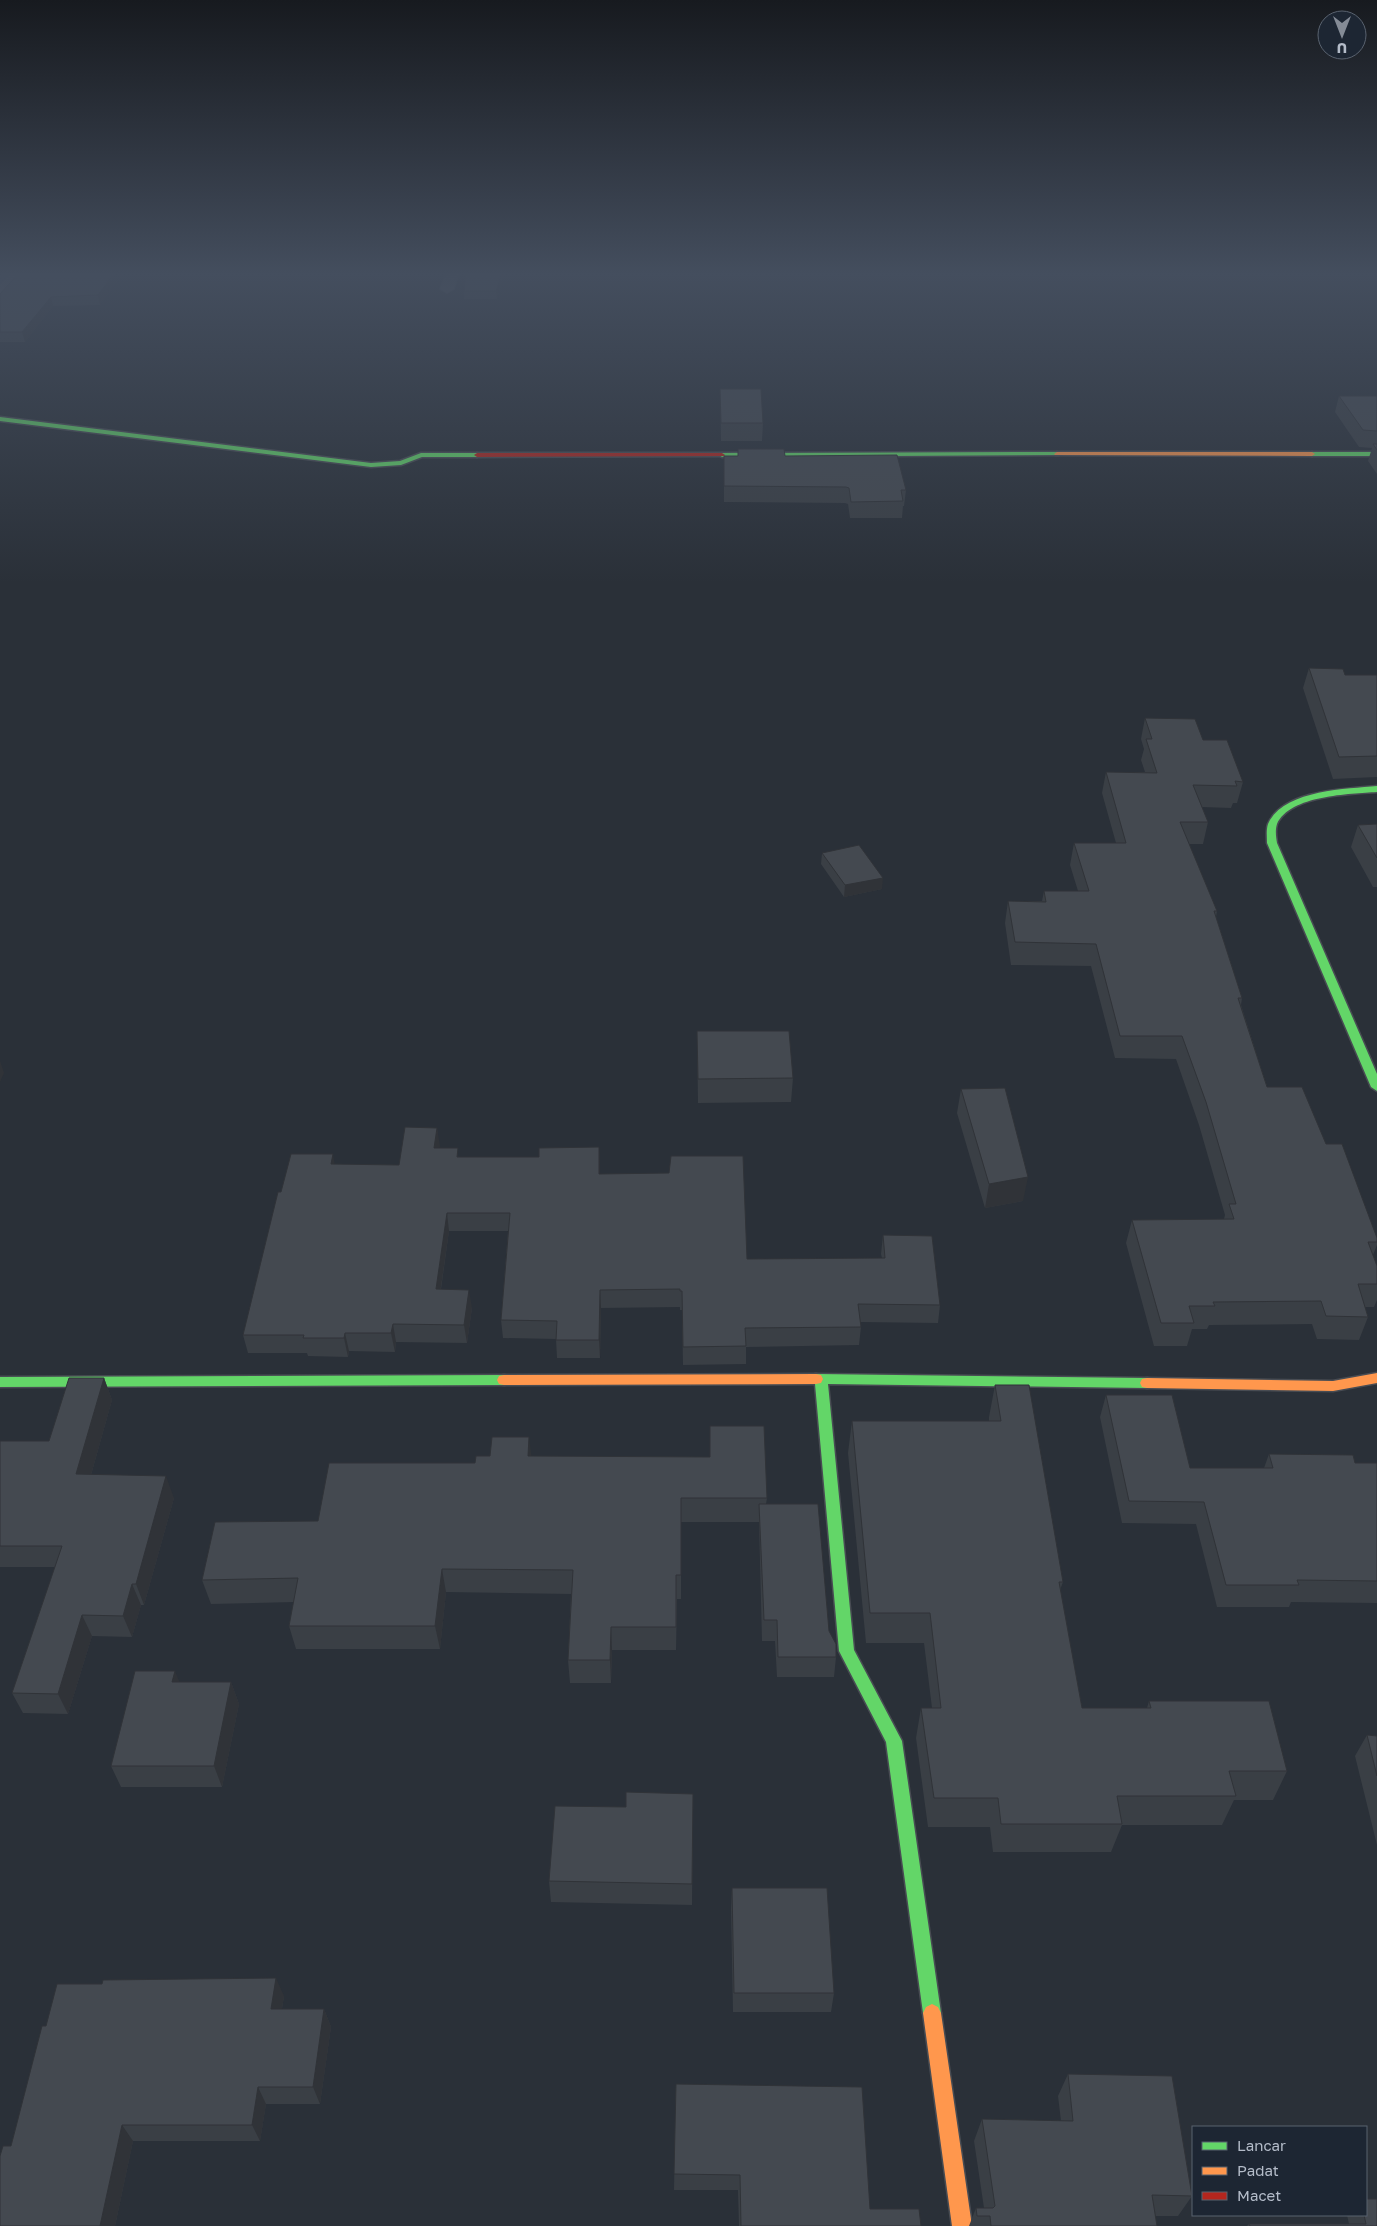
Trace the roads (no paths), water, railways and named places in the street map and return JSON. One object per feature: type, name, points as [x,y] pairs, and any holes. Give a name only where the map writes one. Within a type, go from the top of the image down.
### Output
[{"type":"street","points":[[0,419],[372,466],[402,463],[421,455],[1377,454]]},
{"type":"street","points":[[1377,789],[1331,793],[1284,808],[1272,824],[1272,843],[1377,1087]]},
{"type":"street","points":[[0,1382],[821,1379],[1333,1386],[1377,1378]]},
{"type":"street","points":[[821,1379],[847,1651],[894,1741],[962,2226]]}]
